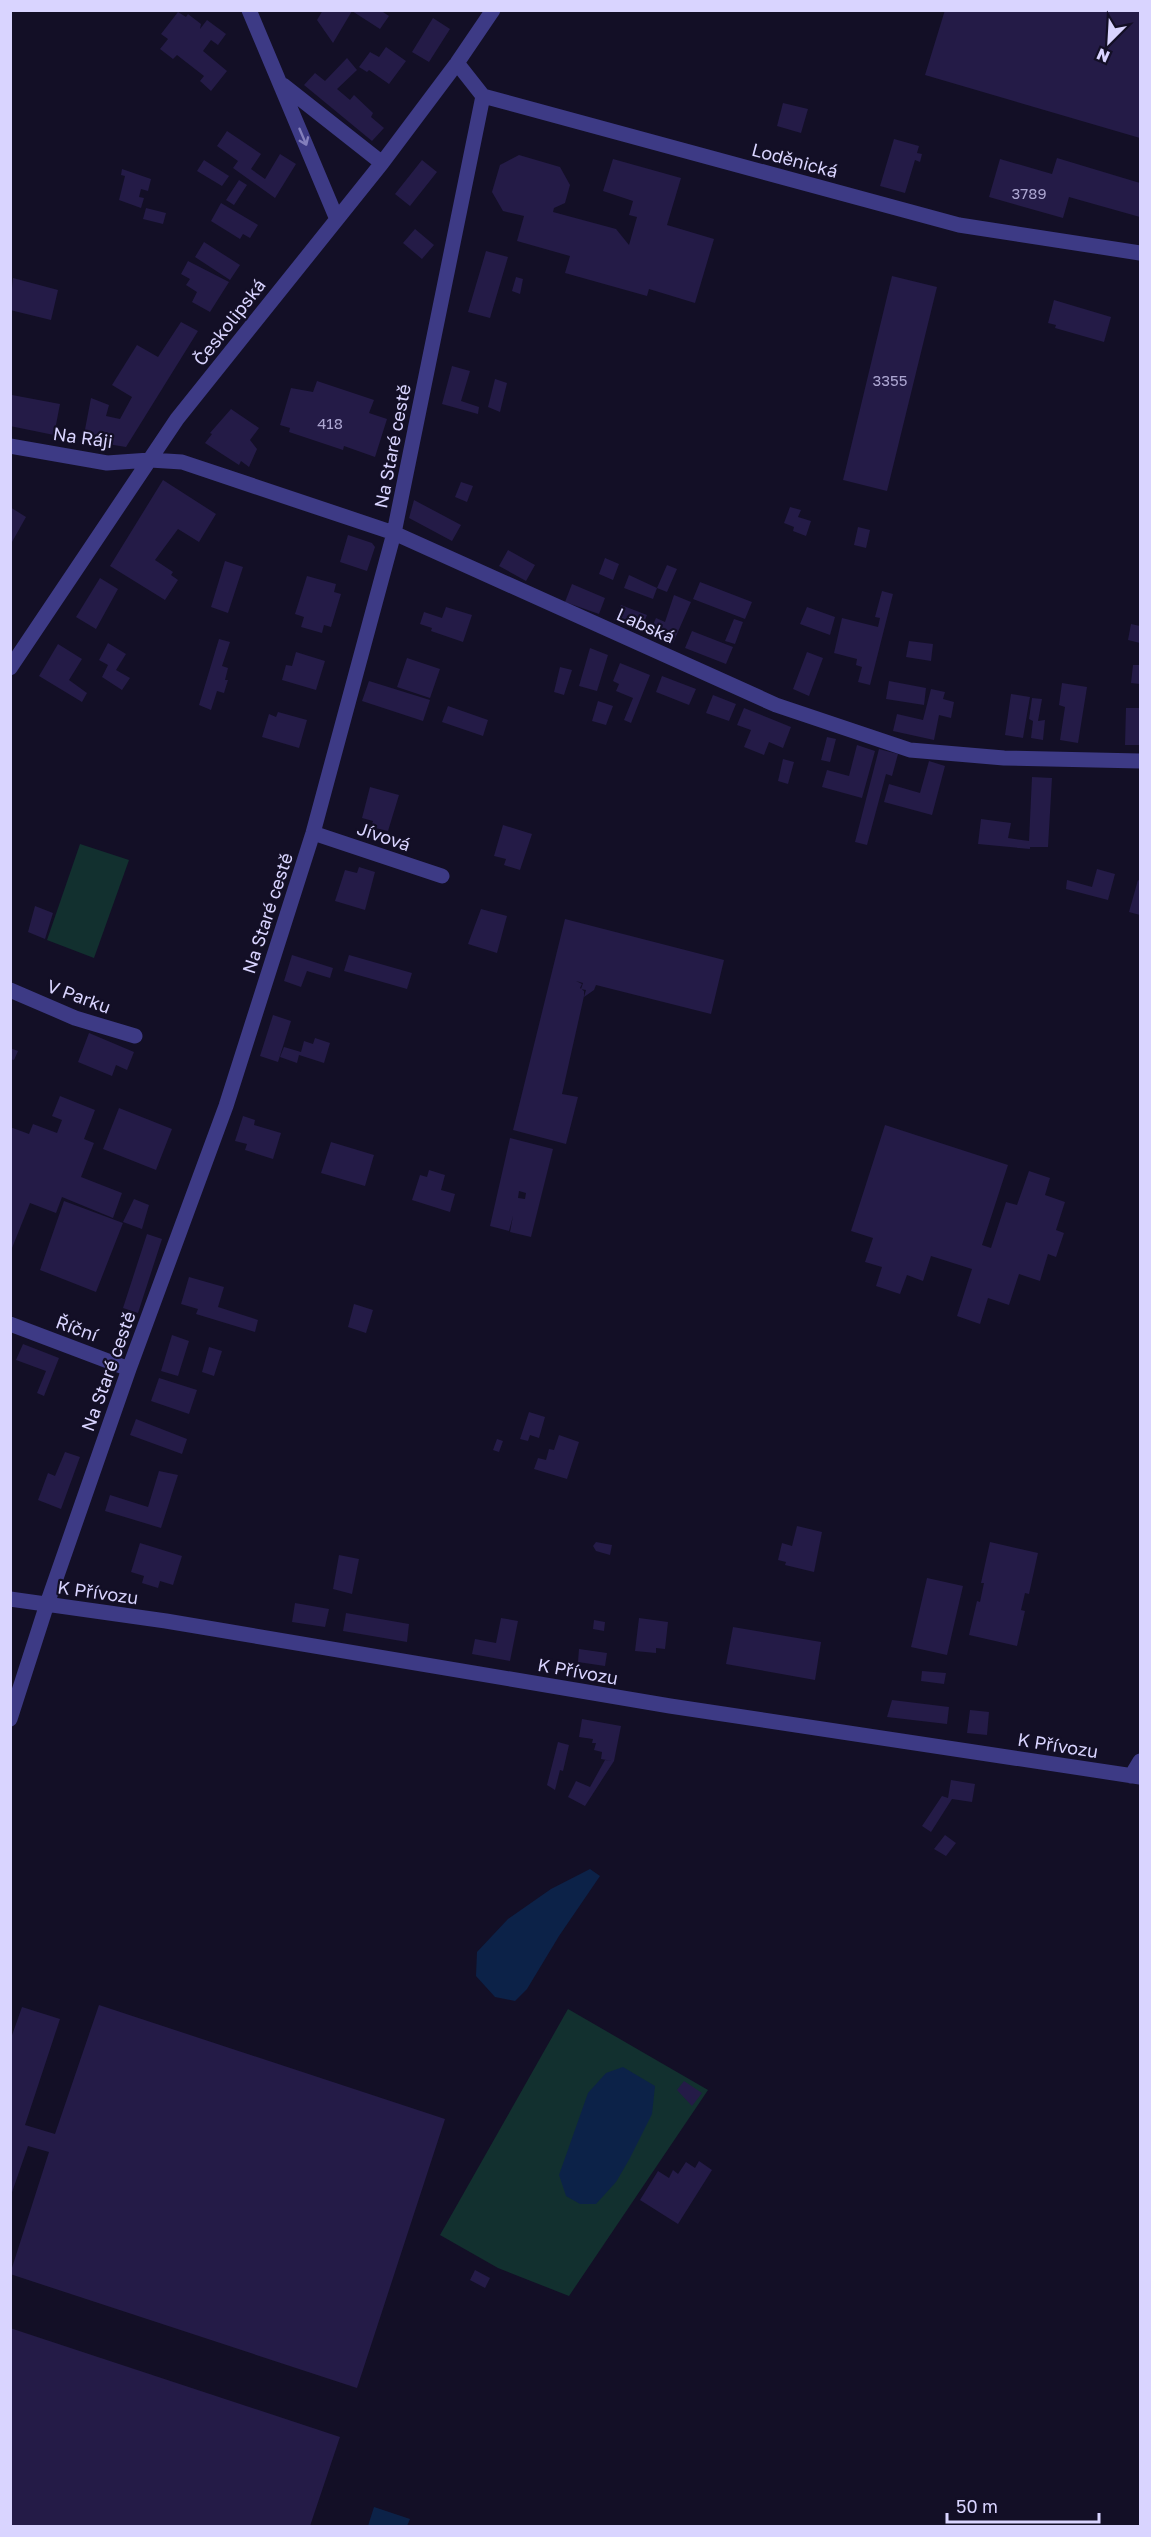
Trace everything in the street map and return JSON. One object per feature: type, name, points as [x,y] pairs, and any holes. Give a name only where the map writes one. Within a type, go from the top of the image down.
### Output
[{"type":"street","points":[[249,10],[336,217]]},
{"type":"street","name":"Českolipská","points":[[10,668],[177,419],[381,163],[457,63],[493,10]]},
{"type":"street","points":[[457,63],[483,96]]},
{"type":"street","points":[[281,83],[381,163]]},
{"type":"street","name":"Loděnická","points":[[483,96],[959,225],[1140,253]]},
{"type":"street","name":"Na Staré cestě","points":[[10,1719],[47,1604],[129,1368],[226,1106],[313,833],[394,533],[483,96]]},
{"type":"street","name":"Na Ráji","points":[[10,446],[107,463],[150,460]]},
{"type":"street","name":"Labská","points":[[150,460],[182,462],[394,533],[776,705],[910,750],[1004,758],[1140,761]]},
{"type":"street","name":"Jívová","points":[[313,833],[442,876]]},
{"type":"street","name":"V Parku","points":[[10,990],[75,1018],[135,1036]]},
{"type":"street","name":"Říční","points":[[10,1324],[129,1368]]},
{"type":"street","name":"K Přívozu","points":[[10,1599],[166,1621],[670,1706],[1136,1777]]},
{"type":"street","points":[[1136,1777],[1140,1761]]},
{"type":"green space","points":[[80,844],[129,860],[94,958],[47,940]]},
{"type":"green space","points":[[568,2009],[708,2090],[569,2296],[498,2268],[440,2235]]},
{"type":"water","points":[[590,1869],[600,1876],[559,1936],[527,1989],[515,2001],[495,1997],[476,1976],[477,1952],[508,1919],[551,1889]]},
{"type":"water","points":[[623,2067],[655,2086],[652,2114],[616,2182],[596,2204],[580,2204],[566,2196],[559,2175],[588,2093],[606,2073]]},
{"type":"water","points":[[374,2507],[410,2519],[407,2526],[368,2526]]},
{"type":"building","points":[[323,10],[380,10],[389,16],[380,29],[352,11],[333,43],[317,20]]},
{"type":"building","points":[[945,10],[1140,10],[1140,138],[925,75]]},
{"type":"building","points":[[178,12],[186,17],[188,14],[201,24],[200,29],[207,20],[226,34],[218,45],[211,40],[203,51],[227,71],[211,91],[200,81],[204,76],[177,55],[173,59],[160,49],[168,39],[161,34]]},
{"type":"building","points":[[433,18],[450,29],[429,62],[412,52]]},
{"type":"building","points":[[386,47],[406,61],[389,84],[369,70],[367,72],[359,67],[370,52],[379,57]]},
{"type":"building","points":[[347,58],[357,70],[337,89],[350,100],[354,95],[373,113],[371,117],[384,128],[372,141],[304,85],[315,73],[325,81]]},
{"type":"building","points":[[783,103],[808,109],[801,133],[777,126]]},
{"type":"building","points":[[227,131],[261,154],[251,169],[265,179],[280,154],[296,164],[275,198],[233,168],[238,161],[217,146]]},
{"type":"building","points":[[894,139],[919,146],[917,153],[922,154],[920,162],[915,160],[905,193],[880,186]]},
{"type":"building","points":[[519,155],[560,167],[570,185],[565,203],[554,208],[553,212],[616,229],[629,245],[637,217],[629,215],[633,201],[603,191],[613,159],[681,178],[667,225],[714,239],[695,303],[649,289],[647,296],[565,273],[570,256],[517,241],[524,216],[503,211],[492,192],[500,165]]},
{"type":"building","points":[[1057,158],[1140,183],[1140,217],[1069,197],[1063,218],[989,197],[1000,159],[1052,174]]},
{"type":"building","points":[[204,160],[229,176],[222,186],[197,171]]},
{"type":"building","points":[[422,160],[437,172],[410,206],[395,194]]},
{"type":"building","points":[[122,169],[151,179],[148,191],[141,189],[139,197],[144,198],[141,208],[119,200],[125,176],[121,175]]},
{"type":"building","points":[[239,180],[247,185],[234,205],[226,200]]},
{"type":"building","points":[[221,203],[258,225],[250,238],[243,234],[240,239],[211,221]]},
{"type":"building","points":[[146,208],[166,213],[163,224],[143,219]]},
{"type":"building","points":[[415,229],[434,245],[422,259],[403,243]]},
{"type":"building","points":[[204,242],[240,265],[230,280],[195,257]]},
{"type":"building","points":[[486,251],[508,257],[490,318],[468,312]]},
{"type":"building","points":[[188,261],[229,282],[210,312],[192,302],[197,292],[186,285],[190,279],[181,274]]},
{"type":"building","points":[[892,276],[937,287],[887,491],[843,480]]},
{"type":"building","points":[[516,277],[523,279],[520,294],[512,291]]},
{"type":"building","points":[[13,278],[58,290],[51,320],[10,310]]},
{"type":"building","points":[[1054,300],[1111,317],[1104,342],[1055,328],[1056,325],[1048,323]]},
{"type":"building","points":[[181,322],[198,331],[126,447],[83,440],[91,398],[109,405],[106,416],[120,419],[132,397],[112,385],[137,345],[158,357]]},
{"type":"building","points":[[452,366],[470,371],[461,401],[479,407],[478,414],[442,404]]},
{"type":"building","points":[[495,379],[507,383],[500,412],[488,407]]},
{"type":"building","points":[[317,381],[374,400],[369,413],[387,419],[375,457],[344,446],[343,450],[289,432],[290,428],[280,425],[291,388],[313,392]]},
{"type":"building","points":[[12,395],[60,404],[54,435],[10,426]]},
{"type":"building","points":[[231,409],[259,428],[250,440],[257,449],[249,467],[241,461],[239,465],[205,443],[212,434],[210,433]]},
{"type":"building","points":[[163,480],[216,514],[199,542],[178,529],[155,560],[173,572],[171,575],[178,580],[165,600],[110,566]]},
{"type":"building","points":[[461,482],[473,486],[467,502],[455,497]]},
{"type":"building","points":[[414,500],[461,525],[452,541],[409,518]]},
{"type":"building","points":[[10,507],[26,517],[12,542],[10,541]]},
{"type":"building","points":[[790,507],[801,510],[798,517],[811,521],[806,536],[793,531],[794,527],[784,523]]},
{"type":"building","points":[[858,527],[870,530],[866,548],[854,545]]},
{"type":"building","points":[[348,535],[372,543],[375,547],[367,571],[340,562]]},
{"type":"building","points":[[508,550],[535,565],[526,581],[499,566]]},
{"type":"building","points":[[605,558],[619,564],[613,580],[599,574]]},
{"type":"building","points":[[225,561],[243,567],[228,613],[211,607]]},
{"type":"building","points":[[667,565],[677,569],[667,592],[657,588]]},
{"type":"building","points":[[629,575],[657,588],[653,599],[624,588]]},
{"type":"building","points":[[307,576],[336,584],[334,592],[341,594],[331,627],[324,625],[322,633],[301,627],[304,617],[295,614]]},
{"type":"building","points":[[100,578],[118,589],[96,629],[76,617]]},
{"type":"building","points":[[700,582],[752,602],[745,619],[693,599]]},
{"type":"building","points":[[572,584],[605,598],[599,614],[565,602]]},
{"type":"building","points":[[882,591],[893,594],[870,685],[858,682],[862,667],[856,665],[857,659],[834,653],[842,618],[878,627],[880,618],[875,617]]},
{"type":"building","points":[[674,595],[691,602],[673,643],[649,634],[656,618],[665,622]]},
{"type":"building","points":[[621,605],[647,615],[640,631],[614,620]]},
{"type":"building","points":[[446,607],[472,615],[463,642],[431,631],[432,628],[420,624],[424,612],[442,618]]},
{"type":"building","points":[[807,607],[835,617],[830,635],[800,624]]},
{"type":"building","points":[[734,619],[743,622],[735,644],[725,641]]},
{"type":"building","points":[[1131,624],[1140,626],[1140,643],[1128,640]]},
{"type":"building","points":[[692,631],[733,647],[726,664],[685,648]]},
{"type":"building","points":[[219,639],[230,642],[222,666],[228,668],[225,680],[228,680],[224,693],[217,691],[211,710],[199,705]]},
{"type":"building","points":[[909,641],[933,644],[931,661],[906,657]]},
{"type":"building","points":[[108,643],[126,654],[116,670],[130,678],[122,690],[102,677],[108,665],[99,660]]},
{"type":"building","points":[[58,644],[82,659],[69,680],[87,693],[82,702],[39,676]]},
{"type":"building","points":[[590,648],[608,655],[597,691],[579,686]]},
{"type":"building","points":[[296,652],[325,661],[316,690],[282,680],[286,665],[292,666]]},
{"type":"building","points":[[807,652],[823,658],[809,696],[793,689]]},
{"type":"building","points":[[407,658],[440,669],[430,698],[397,687]]},
{"type":"building","points":[[620,663],[650,675],[631,723],[624,720],[633,698],[616,691],[619,684],[613,681]]},
{"type":"building","points":[[1133,665],[1140,665],[1140,684],[1131,683]]},
{"type":"building","points":[[560,667],[572,670],[564,695],[554,692]]},
{"type":"building","points":[[662,676],[696,689],[689,705],[656,692]]},
{"type":"building","points":[[369,681],[430,700],[423,721],[362,701]]},
{"type":"building","points":[[889,681],[926,688],[924,705],[886,699]]},
{"type":"building","points":[[1062,683],[1087,687],[1078,743],[1060,740],[1065,707],[1059,705]]},
{"type":"building","points":[[931,689],[945,692],[943,699],[954,702],[951,718],[939,715],[934,740],[893,731],[897,714],[923,720]]},
{"type":"building","points":[[1011,694],[1030,697],[1023,738],[1005,735]]},
{"type":"building","points":[[713,695],[736,704],[729,721],[706,713]]},
{"type":"building","points":[[1032,698],[1042,699],[1038,721],[1045,720],[1043,740],[1031,738],[1033,721],[1029,719]]},
{"type":"building","points":[[598,701],[613,706],[606,725],[592,721]]},
{"type":"building","points":[[448,706],[488,720],[483,736],[442,722]]},
{"type":"building","points":[[744,708],[791,727],[783,748],[769,742],[764,755],[744,747],[751,730],[737,725]]},
{"type":"building","points":[[1126,708],[1140,708],[1140,745],[1125,745]]},
{"type":"building","points":[[278,712],[307,720],[299,748],[262,737],[269,714],[276,717]]},
{"type":"building","points":[[827,737],[836,739],[830,762],[821,760]]},
{"type":"building","points":[[857,745],[875,751],[862,798],[822,787],[827,770],[849,776]]},
{"type":"building","points":[[879,749],[898,754],[892,776],[886,774],[867,845],[855,842]]},
{"type":"building","points":[[783,759],[794,762],[788,784],[778,781]]},
{"type":"building","points":[[929,761],[945,766],[932,815],[884,802],[889,784],[920,793]]},
{"type":"building","points":[[1032,777],[1052,778],[1048,847],[1030,847],[1030,849],[978,844],[981,819],[1011,823],[1008,838],[1029,841]]},
{"type":"building","points":[[370,787],[399,795],[388,831],[371,827],[373,821],[362,818]]},
{"type":"building","points":[[503,825],[532,834],[520,870],[504,865],[506,859],[494,856]]},
{"type":"building","points":[[359,867],[375,872],[365,910],[335,901],[345,870],[357,873]]},
{"type":"building","points":[[1097,869],[1115,874],[1108,900],[1066,889],[1067,880],[1092,887]]},
{"type":"building","points":[[1138,880],[1140,881],[1140,915],[1129,912]]},
{"type":"building","points":[[35,906],[53,913],[45,939],[28,932]]},
{"type":"building","points":[[481,909],[507,916],[497,953],[468,944]]},
{"type":"building","points":[[565,919],[724,960],[711,1014],[596,985],[594,990],[584,997],[586,990],[581,989],[584,991],[584,996],[562,1094],[578,1097],[566,1144],[513,1130]]},
{"type":"building","points":[[292,955],[333,968],[330,978],[307,971],[301,987],[284,981]]},
{"type":"building","points":[[349,955],[412,973],[407,989],[344,971]]},
{"type":"building","points":[[273,1015],[291,1021],[278,1062],[260,1056]]},
{"type":"building","points":[[89,1033],[134,1052],[127,1070],[116,1065],[112,1076],[78,1062]]},
{"type":"building","points":[[315,1038],[330,1043],[324,1063],[299,1055],[297,1063],[280,1057],[284,1047],[301,1052],[304,1041],[313,1044]]},
{"type":"building","points":[[10,1048],[18,1051],[14,1060],[10,1059]]},
{"type":"building","points":[[60,1096],[95,1110],[84,1139],[94,1143],[81,1177],[122,1193],[113,1218],[62,1197],[56,1213],[30,1203],[10,1253],[10,1127],[29,1134],[33,1124],[57,1133],[62,1120],[52,1116]]},
{"type":"building","points":[[119,1108],[172,1129],[156,1170],[103,1149]]},
{"type":"building","points":[[243,1116],[255,1120],[254,1125],[281,1133],[273,1159],[245,1150],[247,1144],[235,1141]]},
{"type":"building","points":[[885,1125],[1008,1165],[982,1245],[991,1248],[1006,1202],[1017,1205],[1029,1171],[1050,1178],[1045,1195],[1065,1202],[1056,1230],[1064,1233],[1056,1257],[1048,1254],[1040,1281],[1019,1274],[1009,1305],[988,1298],[980,1324],[957,1316],[972,1269],[931,1256],[923,1281],[907,1275],[900,1294],[876,1286],[882,1267],[865,1262],[873,1238],[851,1231]]},
{"type":"building","points":[[510,1138],[553,1149],[531,1237],[510,1232],[513,1216],[509,1231],[490,1226]],"holes":[[[519,1191],[526,1193],[525,1199],[518,1198]]]},
{"type":"building","points":[[331,1142],[374,1155],[365,1186],[321,1173]]},
{"type":"building","points":[[429,1170],[445,1175],[441,1190],[455,1194],[450,1212],[412,1200],[420,1175],[427,1177]]},
{"type":"building","points":[[134,1199],[149,1205],[142,1229],[123,1222]]},
{"type":"building","points":[[64,1201],[123,1223],[96,1292],[40,1270]]},
{"type":"building","points":[[147,1234],[162,1239],[138,1313],[123,1308]]},
{"type":"building","points":[[189,1277],[224,1287],[218,1307],[258,1320],[255,1332],[196,1314],[198,1309],[181,1304]]},
{"type":"building","points":[[354,1304],[373,1310],[366,1333],[348,1327]]},
{"type":"building","points":[[172,1335],[189,1341],[178,1376],[161,1371]]},
{"type":"building","points":[[23,1344],[59,1358],[44,1396],[37,1393],[46,1371],[16,1360]]},
{"type":"building","points":[[209,1347],[222,1351],[214,1376],[202,1372]]},
{"type":"building","points":[[159,1378],[197,1390],[189,1414],[151,1401]]},
{"type":"building","points":[[529,1412],[545,1417],[539,1438],[530,1435],[528,1441],[520,1439]]},
{"type":"building","points":[[136,1419],[187,1439],[182,1454],[130,1435]]},
{"type":"building","points":[[559,1435],[579,1442],[567,1479],[534,1469],[538,1458],[546,1460],[549,1449],[554,1450]]},
{"type":"building","points":[[497,1439],[503,1441],[499,1452],[493,1450]]},
{"type":"building","points":[[65,1452],[80,1457],[61,1509],[38,1500],[48,1473],[55,1476]]},
{"type":"building","points":[[159,1471],[178,1475],[161,1528],[105,1511],[110,1495],[148,1507]]},
{"type":"building","points":[[797,1526],[822,1532],[814,1572],[785,1565],[786,1562],[778,1560],[782,1543],[792,1546]]},
{"type":"building","points":[[596,1542],[612,1545],[610,1555],[596,1551],[593,1546]]},
{"type":"building","points":[[990,1542],[1038,1553],[1029,1594],[1025,1593],[1021,1610],[1025,1611],[1017,1646],[969,1635],[977,1601],[980,1602],[984,1583],[981,1583]]},
{"type":"building","points":[[140,1543],[182,1556],[173,1585],[160,1581],[158,1588],[142,1583],[144,1576],[131,1572]]},
{"type":"building","points":[[339,1555],[359,1559],[352,1594],[333,1589]]},
{"type":"building","points":[[927,1578],[963,1586],[947,1655],[911,1647]]},
{"type":"building","points":[[295,1603],[329,1609],[325,1627],[292,1622]]},
{"type":"building","points":[[346,1613],[409,1624],[407,1642],[343,1631]]},
{"type":"building","points":[[501,1618],[518,1621],[510,1661],[472,1654],[475,1639],[496,1643]]},
{"type":"building","points":[[639,1618],[668,1622],[665,1649],[656,1648],[656,1653],[635,1651]]},
{"type":"building","points":[[594,1620],[605,1622],[604,1631],[593,1629]]},
{"type":"building","points":[[733,1627],[821,1642],[815,1680],[726,1664]]},
{"type":"building","points":[[579,1649],[607,1653],[605,1666],[578,1662]]},
{"type":"building","points":[[922,1671],[946,1673],[944,1684],[921,1681]]},
{"type":"building","points":[[892,1700],[949,1707],[947,1724],[887,1717]]},
{"type":"building","points":[[970,1710],[989,1712],[987,1735],[967,1733]]},
{"type":"building","points":[[582,1719],[621,1726],[614,1761],[585,1806],[568,1797],[576,1781],[590,1787],[605,1760],[612,1761],[601,1759],[602,1752],[594,1750],[596,1743],[592,1743],[593,1739],[579,1737]]},
{"type":"building","points":[[558,1742],[569,1745],[563,1771],[560,1770],[555,1790],[547,1785]]},
{"type":"building","points":[[951,1780],[975,1784],[972,1802],[952,1799],[931,1832],[922,1826],[942,1796],[948,1798]]},
{"type":"building","points":[[945,1835],[956,1843],[946,1856],[934,1849]]},
{"type":"building","points":[[99,2005],[445,2119],[357,2388],[10,2274],[49,2152],[28,2146],[10,2198],[10,2041],[22,2007],[60,2019],[25,2125],[55,2134]]},
{"type":"building","points":[[684,2081],[702,2093],[692,2106],[677,2090]]},
{"type":"building","points":[[699,2161],[712,2170],[678,2224],[640,2200],[658,2171],[669,2178],[673,2170],[678,2174],[686,2162],[695,2168]]},
{"type":"building","points":[[475,2270],[490,2278],[485,2288],[470,2280]]},
{"type":"building","points":[[10,2328],[340,2437],[310,2526],[10,2526]]}]
